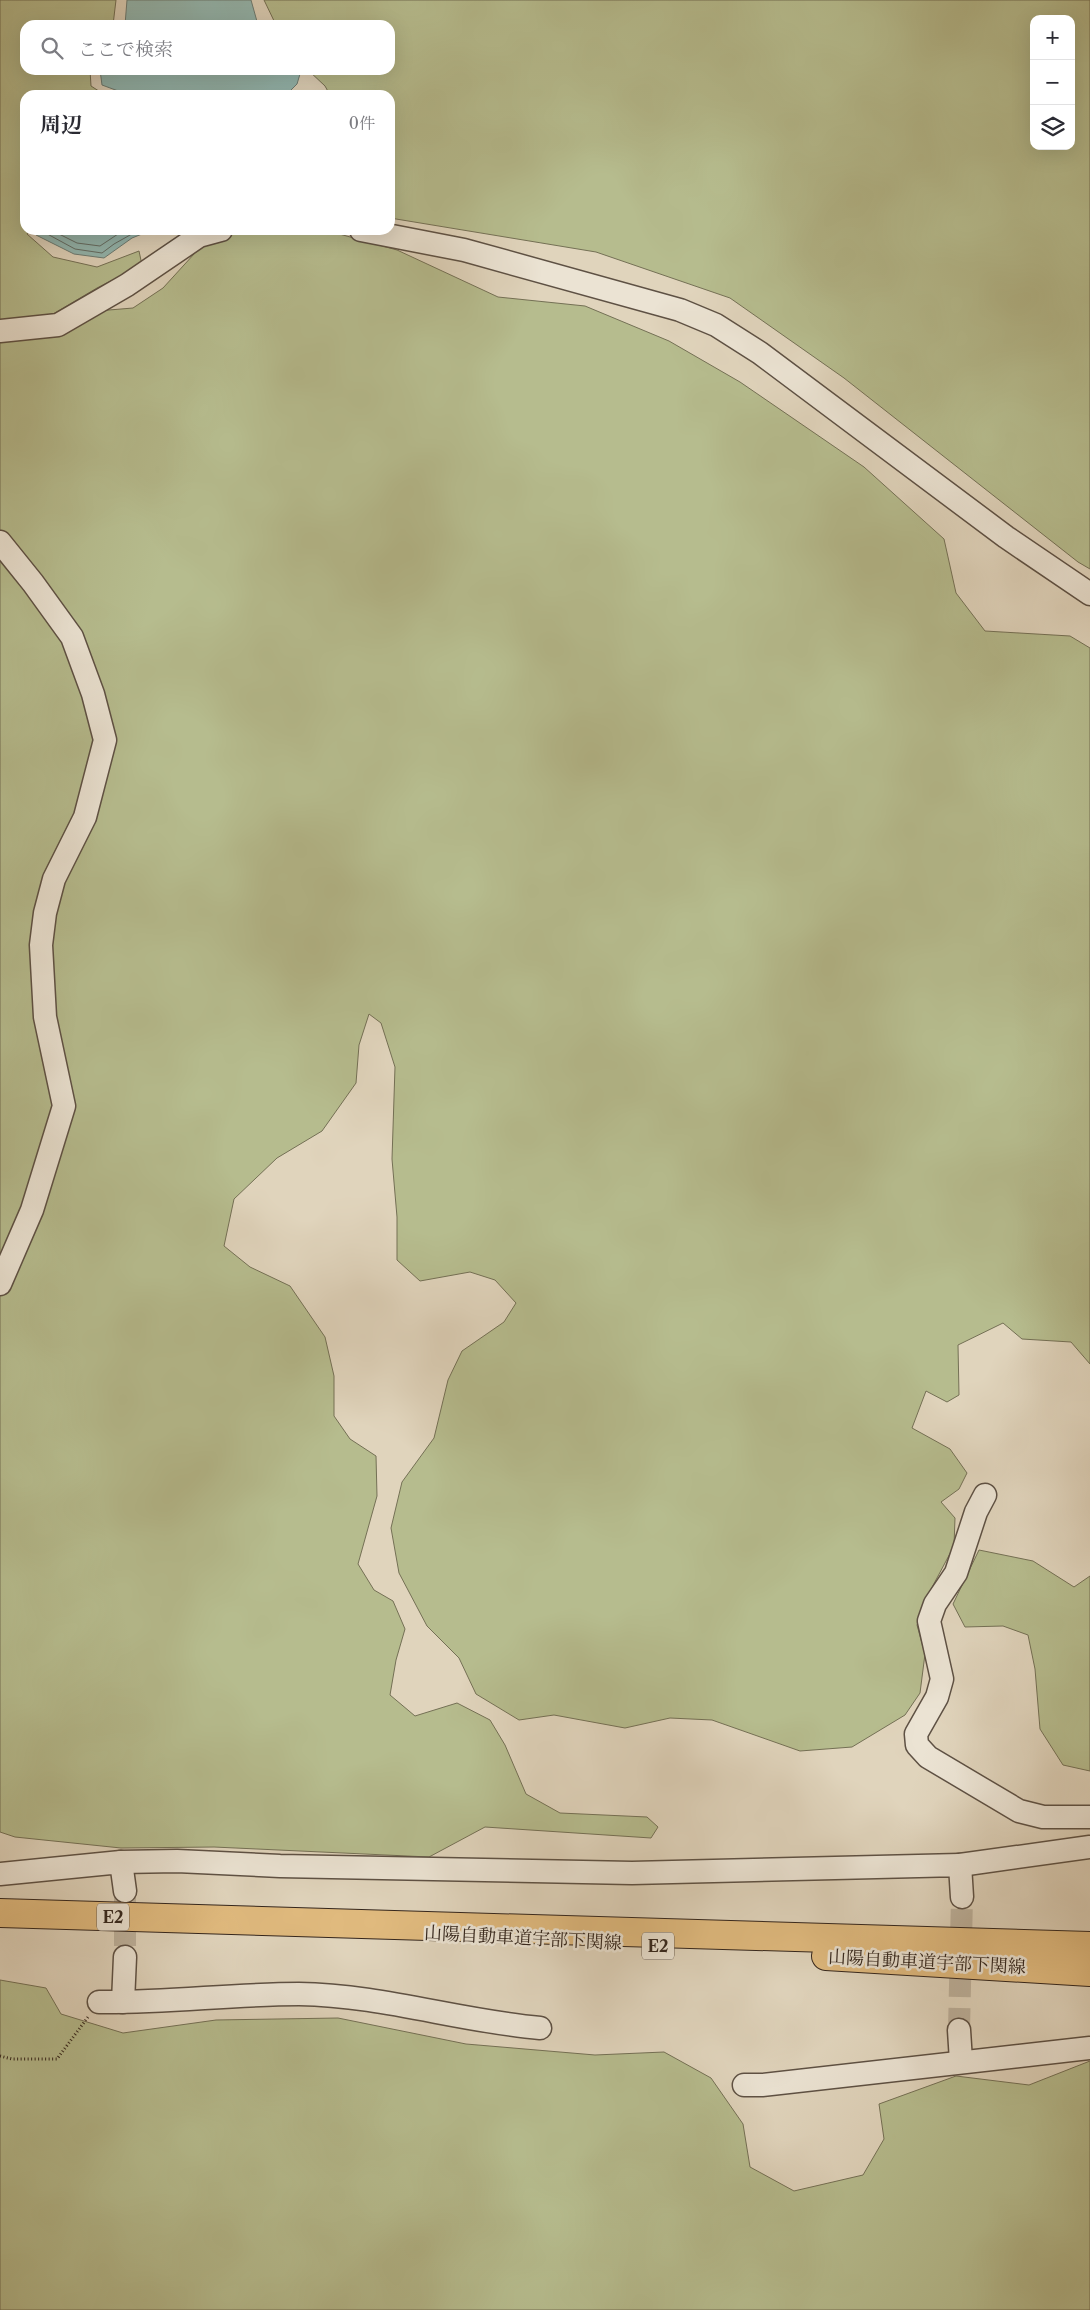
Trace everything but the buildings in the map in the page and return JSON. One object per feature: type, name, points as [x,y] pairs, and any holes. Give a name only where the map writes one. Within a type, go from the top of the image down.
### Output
[{"type":"highway","name":"山陽自動車道宇部下関線","points":[[0,1913],[1090,1946]]},
{"type":"highway","name":"山陽自動車道宇部下関線","points":[[226,1921],[1090,1972]]},
{"type":"street","points":[[0,331],[58,325],[127,285],[203,235]]},
{"type":"street","points":[[387,235],[464,250],[680,310],[716,325],[760,353],[1006,537],[1090,594]]},
{"type":"street","points":[[0,542],[33,583],[72,637],[92,694],[105,740],[85,817],[54,879],[45,913],[41,945],[45,1016],[64,1106],[32,1210],[0,1284]]},
{"type":"street","points":[[985,1495],[976,1512],[956,1573],[935,1604],[929,1621],[942,1679],[937,1697],[916,1734],[917,1745],[928,1757],[1019,1812],[1044,1817],[1090,1817]]},
{"type":"street","points":[[0,1874],[121,1862],[177,1861],[280,1866],[632,1873],[894,1868],[960,1865],[1090,1847]]},
{"type":"street","points":[[121,1862],[125,1891]]},
{"type":"street","points":[[960,1865],[962,1897]]},
{"type":"street","points":[[123,2002],[125,1957]]},
{"type":"street","points":[[98,2002],[300,1994],[361,1999],[499,2024],[540,2028]]},
{"type":"street","points":[[959,2030],[961,2061]]},
{"type":"street","points":[[744,2085],[762,2085],[961,2061],[1090,2048]]},
{"type":"path","points":[[0,2056],[57,2059],[98,2002]]},
{"type":"green space","points":[[0,0],[116,0],[114,20],[20,20],[20,75],[90,75],[91,86],[97,90],[20,90],[20,235],[28,235],[53,257],[97,267],[139,251],[142,265],[97,288],[53,314],[0,320]]},
{"type":"green space","points":[[264,0],[1090,0],[1090,569],[1078,562],[844,378],[730,298],[596,252],[395,219],[395,90],[327,90],[313,75],[395,75],[395,20],[274,20]]},
{"type":"green space","points":[[228,235],[343,235],[397,250],[498,297],[585,306],[669,341],[740,382],[864,467],[944,539],[956,593],[985,631],[1070,636],[1090,648],[1090,1364],[1071,1342],[1022,1339],[1003,1323],[958,1345],[959,1395],[947,1402],[926,1391],[912,1428],[950,1449],[967,1473],[959,1489],[941,1502],[955,1518],[954,1546],[929,1593],[917,1625],[925,1654],[920,1693],[905,1715],[852,1747],[800,1751],[712,1720],[670,1718],[625,1728],[554,1715],[519,1720],[476,1694],[459,1658],[427,1626],[399,1573],[391,1528],[402,1482],[434,1438],[448,1380],[462,1351],[504,1322],[516,1303],[495,1280],[470,1272],[420,1281],[397,1260],[397,1217],[392,1159],[395,1067],[381,1023],[369,1014],[359,1045],[356,1083],[322,1131],[277,1158],[234,1199],[224,1246],[250,1267],[290,1286],[325,1337],[334,1376],[334,1416],[350,1439],[376,1456],[377,1496],[358,1564],[374,1590],[393,1601],[405,1629],[396,1660],[390,1695],[415,1716],[457,1703],[490,1720],[505,1745],[526,1794],[560,1813],[647,1817],[658,1827],[651,1838],[485,1827],[429,1857],[214,1847],[121,1848],[15,1837],[0,1832],[0,338],[20,340],[68,330],[97,311],[133,308],[163,288],[205,242]]},
{"type":"green space","points":[[979,1550],[1033,1561],[1074,1587],[1090,1576],[1090,1771],[1063,1765],[1040,1729],[1035,1669],[1028,1635],[1003,1626],[965,1627],[953,1604]]},
{"type":"green space","points":[[0,1980],[46,1988],[61,2014],[123,2033],[216,2020],[338,2018],[466,2044],[595,2055],[664,2052],[711,2078],[743,2124],[750,2167],[794,2191],[863,2175],[884,2139],[879,2104],[956,2076],[1029,2085],[1090,2061],[1090,2310],[0,2310]]},
{"type":"water","points":[[127,0],[251,0],[257,20],[125,20]]},
{"type":"water","points":[[101,75],[300,75],[297,84],[291,90],[116,90],[102,85]]},
{"type":"water","points":[[36,235],[140,235],[132,238],[104,258],[74,254]]},
{"type":"tunnel","points":[[125,1891],[125,1957]]},
{"type":"tunnel","points":[[959,2030],[962,1897]]}]
